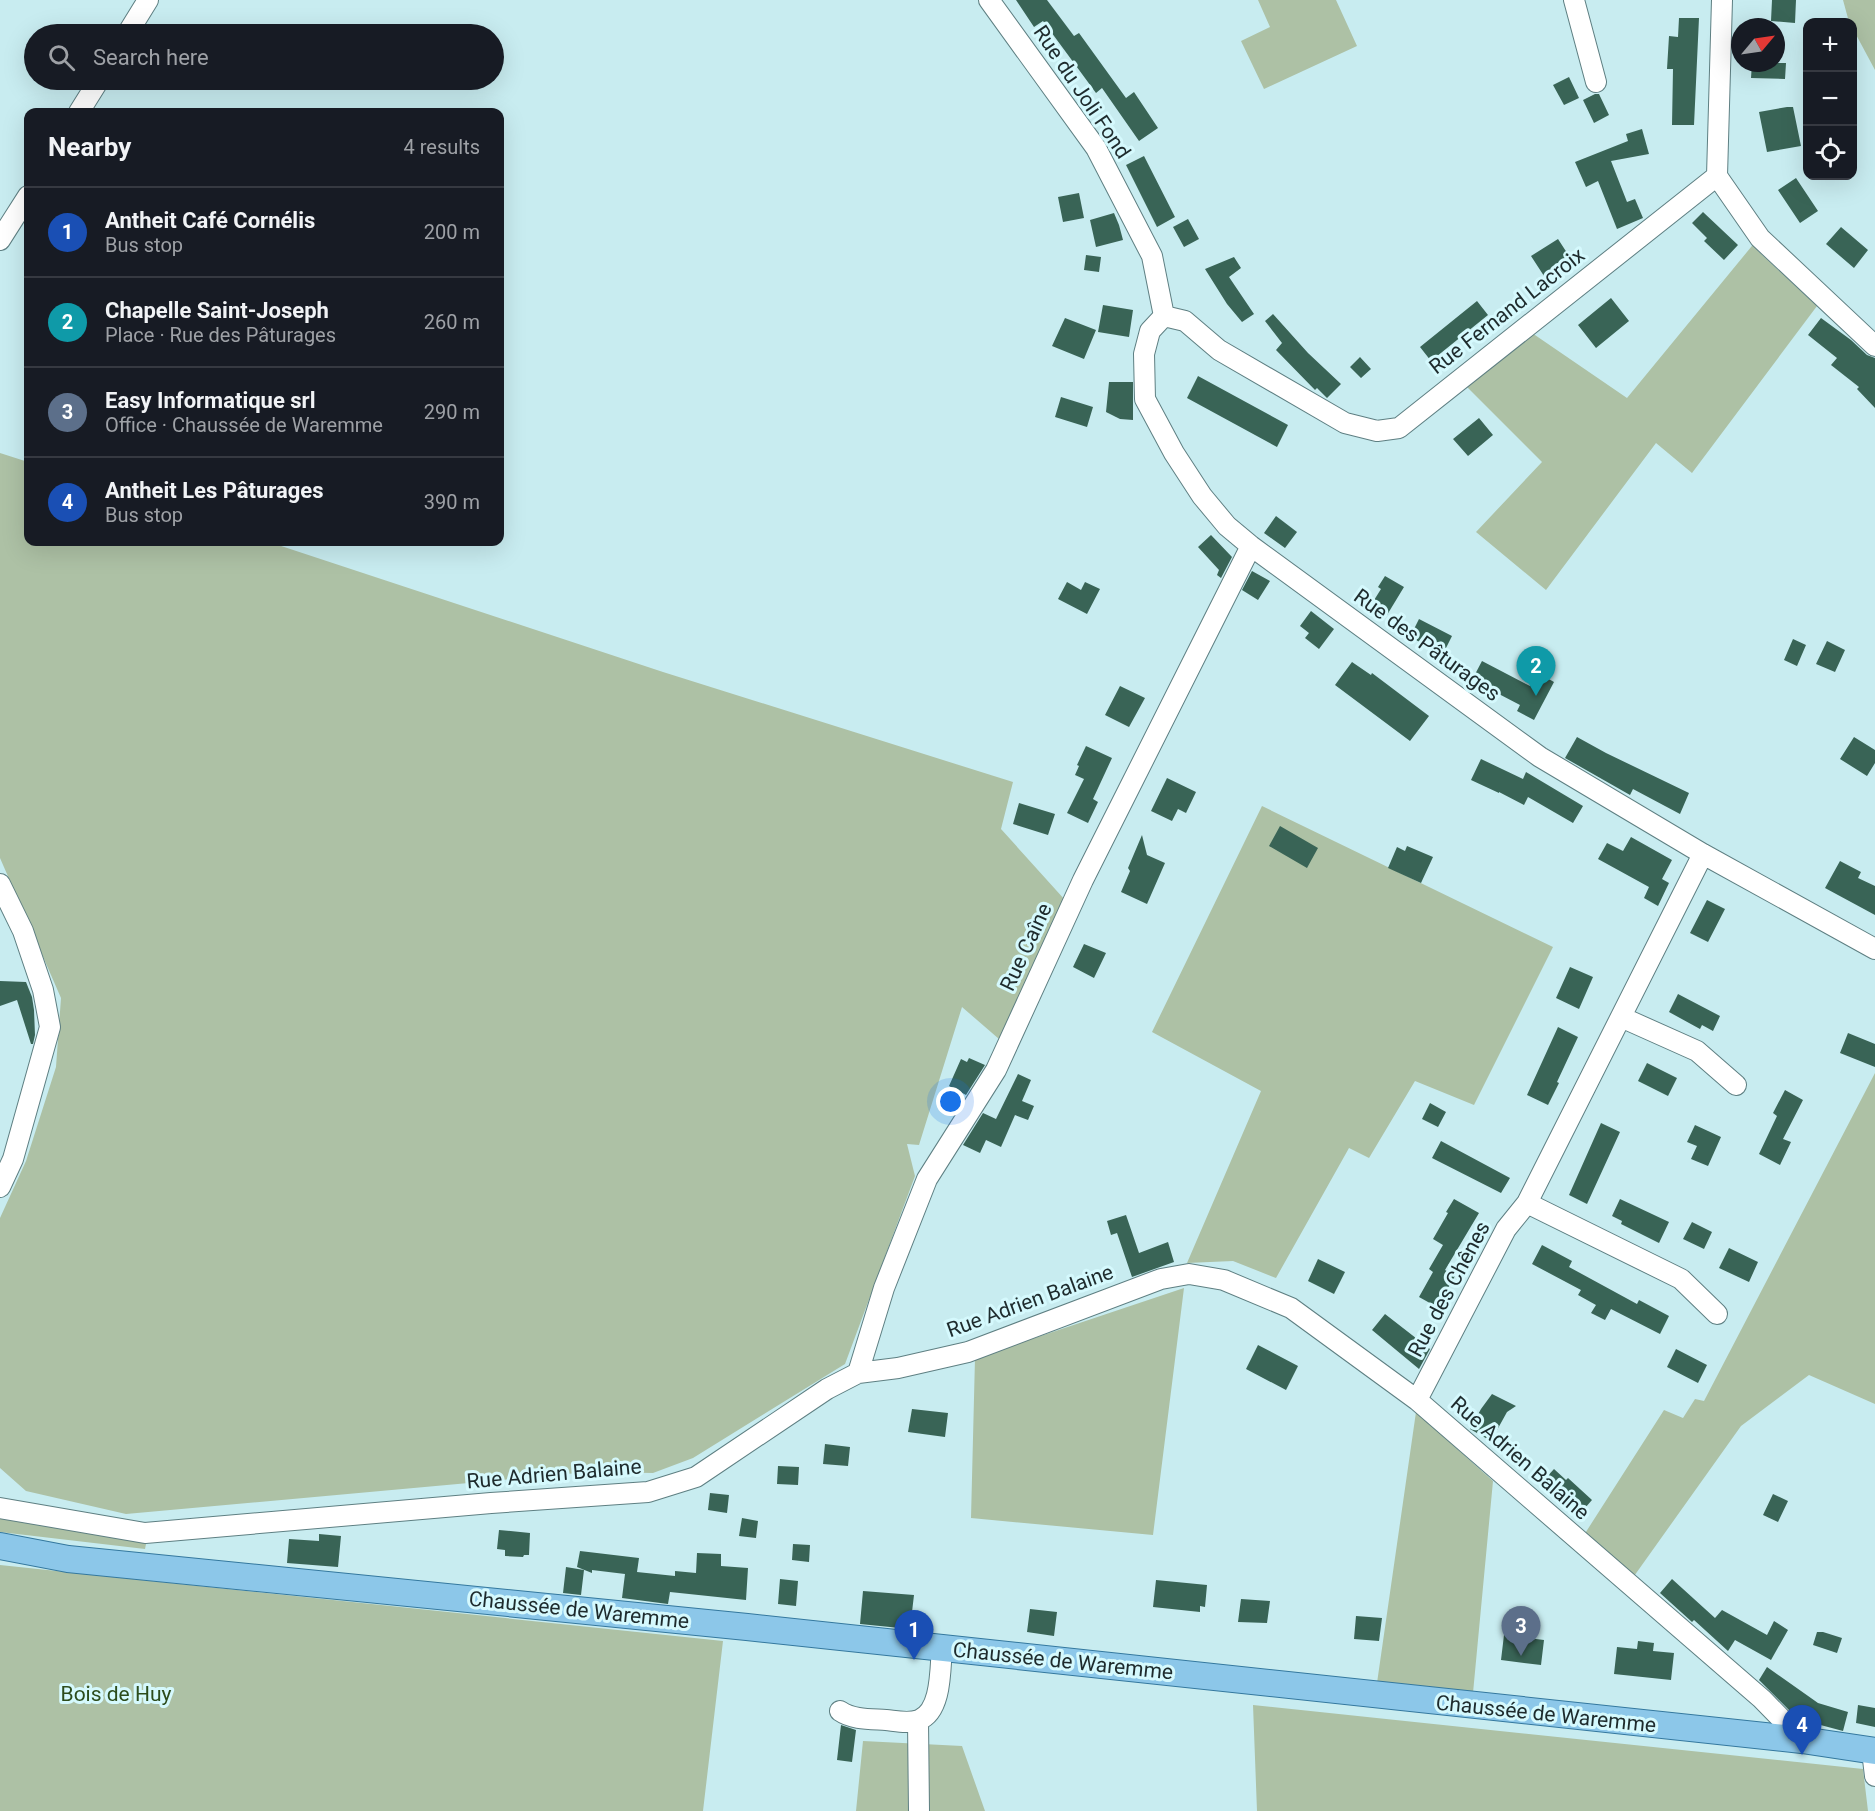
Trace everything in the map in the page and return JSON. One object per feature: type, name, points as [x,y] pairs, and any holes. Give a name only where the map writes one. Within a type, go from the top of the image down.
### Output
[{"type":"main road","name":"Chaussée de Waremme","points":[[0,1546],[68,1558],[942,1647],[1802,1740],[1874,1759]]},
{"type":"street","points":[[133,24],[148,0]]},
{"type":"street","name":"Rue du Joli Fond","points":[[989,0],[1096,148],[1152,256],[1164,316]]},
{"type":"street","points":[[1574,0],[1596,82]]},
{"type":"street","points":[[1722,0],[1717,176],[1760,238],[1875,346]]},
{"type":"street","points":[[82,108],[93,90]]},
{"type":"street","name":"Rue Fernand Lacroix","points":[[1164,316],[1185,321],[1219,351],[1345,423],[1377,431],[1399,428],[1717,176]]},
{"type":"street","points":[[0,240],[24,202]]},
{"type":"street","name":"Rue des Pâturages","points":[[1164,316],[1150,332],[1144,354],[1145,399],[1174,453],[1202,496],[1227,526],[1251,546],[1540,757],[1703,854],[1875,949]]},
{"type":"street","name":"Rue Caîne","points":[[858,1373],[884,1288],[927,1179],[996,1070],[1083,880],[1251,546]]},
{"type":"street","name":"Rue des Chênes","points":[[1417,1400],[1506,1229],[1527,1203],[1703,854]]},
{"type":"street","points":[[0,884],[26,941],[43,990],[50,1027],[13,1159],[0,1187]]},
{"type":"street","points":[[1621,1017],[1697,1051],[1736,1085]]},
{"type":"street","points":[[1527,1203],[1681,1279],[1717,1314]]},
{"type":"street","name":"Rue Adrien Balaine","points":[[0,1508],[145,1533],[648,1492],[696,1477],[827,1389],[858,1373],[898,1368],[968,1352],[1161,1279],[1189,1274],[1224,1280],[1291,1308],[1417,1400],[1762,1699],[1802,1740]]},
{"type":"street","points":[[840,1711],[847,1716],[860,1718],[918,1721],[930,1713],[935,1702],[942,1647]]},
{"type":"street","points":[[918,1721],[919,1811]]},
{"type":"green space","points":[[1258,0],[1336,0],[1357,46],[1264,89],[1241,41],[1270,27]]},
{"type":"green space","points":[[1843,0],[1875,0],[1875,70],[1857,36],[1857,18],[1848,18]]},
{"type":"green space","points":[[1756,241],[1758,251],[1817,306],[1692,473],[1656,443],[1546,590],[1476,532],[1542,462],[1467,387],[1532,333],[1627,398]]},
{"type":"green space","points":[[0,453],[24,461],[24,546],[281,546],[663,672],[1013,782],[1001,829],[1065,900],[999,1039],[962,1007],[919,1145],[907,1144],[915,1176],[845,1364],[693,1458],[653,1473],[589,1472],[126,1514],[26,1491],[0,1468],[0,1218],[26,1161],[56,1067],[61,998],[0,858]]},
{"type":"green space","points":[[1262,806],[1553,947],[1474,1105],[1415,1081],[1369,1158],[1349,1148],[1276,1278],[1233,1261],[1187,1263],[1261,1091],[1152,1032]]},
{"type":"green space","points":[[1875,1073],[1875,1404],[1809,1375],[1741,1426],[1632,1579],[1584,1535],[1664,1410],[1683,1418],[1695,1399],[1704,1401]]},
{"type":"green space","points":[[1184,1288],[1153,1535],[971,1518],[975,1358]]},
{"type":"green space","points":[[1416,1412],[1493,1481],[1473,1693],[1377,1683]]},
{"type":"green space","points":[[0,1519],[147,1539],[145,1549],[0,1532]]},
{"type":"green space","name":"Bois de Huy","points":[[0,1565],[723,1641],[703,1811],[0,1811]]},
{"type":"green space","points":[[1253,1705],[1863,1769],[1868,1811],[1257,1811]]},
{"type":"green space","points":[[863,1741],[962,1746],[985,1811],[856,1811]]},
{"type":"building","points":[[1016,0],[1047,0],[1074,36],[1079,33],[1126,98],[1134,92],[1158,128],[1139,141],[1102,88],[1096,93],[1043,21],[1034,27]]},
{"type":"building","points":[[1772,0],[1796,0],[1795,23],[1785,22],[1785,18],[1771,18]]},
{"type":"building","points":[[1679,18],[1699,18],[1694,125],[1672,125],[1673,69],[1667,69],[1669,36],[1678,37]]},
{"type":"building","points":[[1786,63],[1785,79],[1751,78],[1751,72],[1785,72]]},
{"type":"building","points":[[1569,77],[1579,98],[1564,105],[1553,85]]},
{"type":"building","points":[[1599,94],[1609,115],[1594,123],[1583,100]]},
{"type":"building","points":[[1793,107],[1801,146],[1767,152],[1759,112]]},
{"type":"building","points":[[1642,129],[1649,154],[1611,161],[1627,202],[1635,199],[1643,218],[1617,229],[1598,181],[1586,187],[1575,162],[1628,141],[1626,134]]},
{"type":"building","points":[[1144,156],[1175,217],[1157,227],[1126,165]]},
{"type":"building","points":[[1796,178],[1818,211],[1800,223],[1778,190]]},
{"type":"building","points":[[1079,193],[1084,218],[1063,222],[1058,197]]},
{"type":"building","points":[[1703,212],[1738,245],[1724,260],[1704,241],[1707,238],[1692,223]]},
{"type":"building","points":[[1114,213],[1123,240],[1096,247],[1090,220]]},
{"type":"building","points":[[1188,219],[1199,239],[1184,247],[1173,227]]},
{"type":"building","points":[[1841,227],[1868,250],[1854,268],[1826,244]]},
{"type":"building","points":[[1558,239],[1571,259],[1544,276],[1531,256]]},
{"type":"building","points":[[1086,255],[1101,257],[1099,272],[1084,270]]},
{"type":"building","points":[[1234,257],[1241,268],[1229,277],[1254,314],[1242,322],[1227,304],[1205,269]]},
{"type":"building","points":[[1611,298],[1629,321],[1596,348],[1578,325]]},
{"type":"building","points":[[1477,301],[1488,315],[1431,361],[1420,347]]},
{"type":"building","points":[[1103,305],[1133,310],[1129,337],[1098,332]]},
{"type":"building","points":[[1273,314],[1308,353],[1341,384],[1327,398],[1317,388],[1315,390],[1276,350],[1282,343],[1265,321]]},
{"type":"building","points":[[1065,318],[1096,330],[1084,359],[1052,346]]},
{"type":"building","points":[[1821,318],[1867,355],[1875,358],[1875,408],[1857,389],[1859,387],[1831,365],[1837,358],[1808,335]]},
{"type":"building","points":[[1360,357],[1371,369],[1361,378],[1350,367]]},
{"type":"building","points":[[1198,376],[1288,425],[1277,447],[1187,398]]},
{"type":"building","points":[[1109,382],[1133,382],[1133,420],[1120,419],[1106,412]]},
{"type":"building","points":[[1061,397],[1093,407],[1087,427],[1055,417]]},
{"type":"building","points":[[1479,418],[1493,435],[1468,456],[1453,439]]},
{"type":"building","points":[[1276,516],[1297,532],[1285,548],[1264,533]]},
{"type":"building","points":[[1211,535],[1232,557],[1221,578],[1217,575],[1219,570],[1198,547]]},
{"type":"building","points":[[1252,571],[1270,581],[1258,600],[1242,590]]},
{"type":"building","points":[[1385,576],[1404,587],[1387,615],[1371,605],[1381,589],[1378,587]]},
{"type":"building","points":[[1067,582],[1081,590],[1085,582],[1100,589],[1087,614],[1058,599]]},
{"type":"building","points":[[1311,611],[1334,629],[1319,649],[1305,638],[1309,633],[1300,626]]},
{"type":"building","points":[[1419,619],[1452,636],[1443,654],[1410,637]]},
{"type":"building","points":[[1793,639],[1806,645],[1797,666],[1784,660]]},
{"type":"building","points":[[1827,641],[1845,650],[1835,672],[1816,664]]},
{"type":"building","points":[[1482,661],[1530,686],[1538,673],[1554,682],[1534,720],[1517,711],[1520,705],[1472,680]]},
{"type":"building","points":[[1352,662],[1371,675],[1372,673],[1429,716],[1410,741],[1335,685]]},
{"type":"building","points":[[1120,686],[1145,698],[1129,727],[1105,715]]},
{"type":"building","points":[[1577,737],[1689,793],[1680,814],[1633,789],[1630,795],[1565,758]]},
{"type":"building","points":[[1854,737],[1875,750],[1875,763],[1867,776],[1840,759]]},
{"type":"building","points":[[1086,746],[1112,758],[1093,799],[1098,802],[1088,823],[1067,813],[1084,779],[1075,775]]},
{"type":"building","points":[[1481,759],[1523,779],[1526,772],[1583,806],[1573,823],[1528,797],[1524,805],[1471,780]]},
{"type":"building","points":[[1167,778],[1196,792],[1186,813],[1178,809],[1172,821],[1151,811]]},
{"type":"building","points":[[1019,803],[1055,814],[1048,835],[1013,824]]},
{"type":"building","points":[[1280,826],[1318,848],[1307,868],[1269,846]]},
{"type":"building","points":[[1142,835],[1147,855],[1165,863],[1147,904],[1121,892]]},
{"type":"building","points":[[1631,837],[1672,860],[1662,879],[1669,883],[1658,906],[1644,898],[1649,887],[1598,859],[1607,843],[1623,851]]},
{"type":"building","points":[[1407,846],[1433,857],[1421,883],[1388,868],[1397,847],[1405,851]]},
{"type":"building","points":[[1840,861],[1861,872],[1858,878],[1875,886],[1875,915],[1825,888]]},
{"type":"building","points":[[1707,900],[1725,909],[1708,942],[1690,933]]},
{"type":"building","points":[[1084,944],[1106,953],[1094,978],[1073,967]]},
{"type":"building","points":[[1570,967],[1593,977],[1579,1009],[1556,998]]},
{"type":"building","points":[[0,981],[26,982],[34,1010],[33,1044],[31,1044],[17,1000],[0,1006]]},
{"type":"building","points":[[1678,994],[1720,1016],[1713,1031],[1702,1025],[1700,1029],[1669,1012]]},
{"type":"building","points":[[1558,1027],[1578,1037],[1548,1105],[1527,1095]]},
{"type":"building","points":[[1848,1033],[1875,1044],[1875,1067],[1840,1053]]},
{"type":"building","points":[[969,1058],[985,1065],[966,1095],[949,1086],[961,1059],[967,1062]]},
{"type":"building","points":[[1647,1063],[1677,1078],[1668,1096],[1638,1081]]},
{"type":"building","points":[[1018,1074],[1031,1080],[1022,1101],[1034,1106],[1028,1120],[1015,1115],[1001,1147],[986,1140],[980,1153],[963,1145],[983,1113],[996,1119]]},
{"type":"building","points":[[1785,1090],[1803,1100],[1783,1139],[1791,1142],[1780,1165],[1759,1154],[1777,1116],[1773,1113]]},
{"type":"building","points":[[1430,1103],[1446,1112],[1438,1127],[1422,1119]]},
{"type":"building","points":[[1601,1123],[1620,1132],[1587,1204],[1569,1195]]},
{"type":"building","points":[[1695,1125],[1721,1137],[1708,1166],[1691,1159],[1697,1146],[1687,1142]]},
{"type":"building","points":[[1441,1141],[1510,1178],[1501,1193],[1432,1158]]},
{"type":"building","points":[[1454,1199],[1479,1213],[1445,1270],[1455,1276],[1437,1307],[1419,1297],[1433,1272],[1429,1269],[1443,1245],[1433,1239]]},
{"type":"building","points":[[1620,1199],[1669,1222],[1659,1243],[1621,1224],[1622,1221],[1612,1216]]},
{"type":"building","points":[[1126,1215],[1139,1253],[1168,1242],[1174,1262],[1132,1277],[1117,1233],[1111,1235],[1107,1221]]},
{"type":"building","points":[[1692,1222],[1712,1232],[1704,1249],[1683,1239]]},
{"type":"building","points":[[1542,1245],[1572,1261],[1569,1267],[1637,1304],[1639,1300],[1669,1316],[1660,1334],[1611,1309],[1605,1320],[1591,1313],[1596,1305],[1578,1295],[1581,1290],[1532,1264]]},
{"type":"building","points":[[1729,1248],[1758,1262],[1749,1282],[1719,1268]]},
{"type":"building","points":[[1318,1259],[1345,1272],[1334,1294],[1308,1281]]},
{"type":"building","points":[[1385,1314],[1430,1349],[1419,1369],[1372,1330]]},
{"type":"building","points":[[1258,1345],[1298,1366],[1286,1390],[1246,1369]]},
{"type":"building","points":[[1676,1349],[1707,1365],[1698,1383],[1667,1367]]},
{"type":"building","points":[[1492,1394],[1516,1406],[1507,1412],[1491,1441],[1470,1429]]},
{"type":"building","points":[[912,1409],[948,1413],[945,1437],[908,1432]]},
{"type":"building","points":[[825,1444],[850,1447],[848,1466],[823,1464]]},
{"type":"building","points":[[778,1466],[799,1467],[798,1485],[777,1484]]},
{"type":"building","points":[[1554,1469],[1566,1480],[1568,1478],[1592,1500],[1578,1516],[1553,1494],[1557,1490],[1544,1480]]},
{"type":"building","points":[[710,1493],[729,1495],[727,1513],[708,1510]]},
{"type":"building","points":[[1773,1494],[1788,1501],[1778,1522],[1763,1515]]},
{"type":"building","points":[[742,1518],[758,1521],[756,1538],[739,1536]]},
{"type":"building","points":[[499,1530],[530,1533],[529,1555],[505,1556],[505,1550],[497,1549]]},
{"type":"building","points":[[319,1534],[341,1536],[338,1567],[287,1563],[289,1539],[319,1541]]},
{"type":"building","points":[[793,1544],[810,1545],[809,1562],[792,1560]]},
{"type":"building","points":[[580,1551],[639,1558],[637,1572],[675,1576],[675,1571],[696,1573],[697,1553],[721,1554],[721,1566],[748,1568],[746,1600],[670,1592],[668,1604],[622,1598],[625,1574],[592,1570],[592,1573],[577,1567]]},
{"type":"building","points":[[566,1567],[584,1570],[581,1595],[563,1593]]},
{"type":"building","points":[[780,1579],[798,1581],[796,1606],[778,1604]]},
{"type":"building","points":[[1672,1579],[1715,1618],[1722,1610],[1767,1635],[1774,1621],[1788,1630],[1771,1660],[1735,1640],[1728,1651],[1694,1620],[1692,1622],[1660,1593]]},
{"type":"building","points":[[1156,1580],[1207,1585],[1205,1607],[1200,1606],[1200,1612],[1153,1607]]},
{"type":"building","points":[[863,1591],[914,1595],[910,1629],[860,1624]]},
{"type":"building","points":[[1241,1599],[1270,1601],[1267,1623],[1238,1622]]},
{"type":"building","points":[[1030,1609],[1057,1612],[1054,1636],[1027,1632]]},
{"type":"building","points":[[1356,1616],[1382,1618],[1379,1641],[1354,1639]]},
{"type":"building","points":[[1817,1632],[1842,1638],[1837,1653],[1813,1645]]},
{"type":"building","points":[[1504,1635],[1544,1640],[1541,1665],[1501,1660]]},
{"type":"building","points":[[1638,1641],[1654,1643],[1653,1651],[1674,1653],[1671,1680],[1614,1674],[1617,1647],[1637,1649]]},
{"type":"building","points":[[1767,1667],[1818,1703],[1848,1712],[1843,1731],[1798,1719],[1759,1680]]},
{"type":"building","points":[[1858,1705],[1875,1708],[1875,1727],[1856,1723]]},
{"type":"building","points":[[841,1725],[856,1730],[852,1762],[837,1760]]},
{"type":"place","name":"Chapelle Saint-Joseph","points":[[1536,696]]},
{"type":"place","name":"Easy Informatique srl","points":[[1521,1656]]},
{"type":"place","name":"Antheit Café Cornélis","points":[[914,1660]]},
{"type":"place","name":"Antheit Les Pâturages","points":[[1802,1755]]}]
